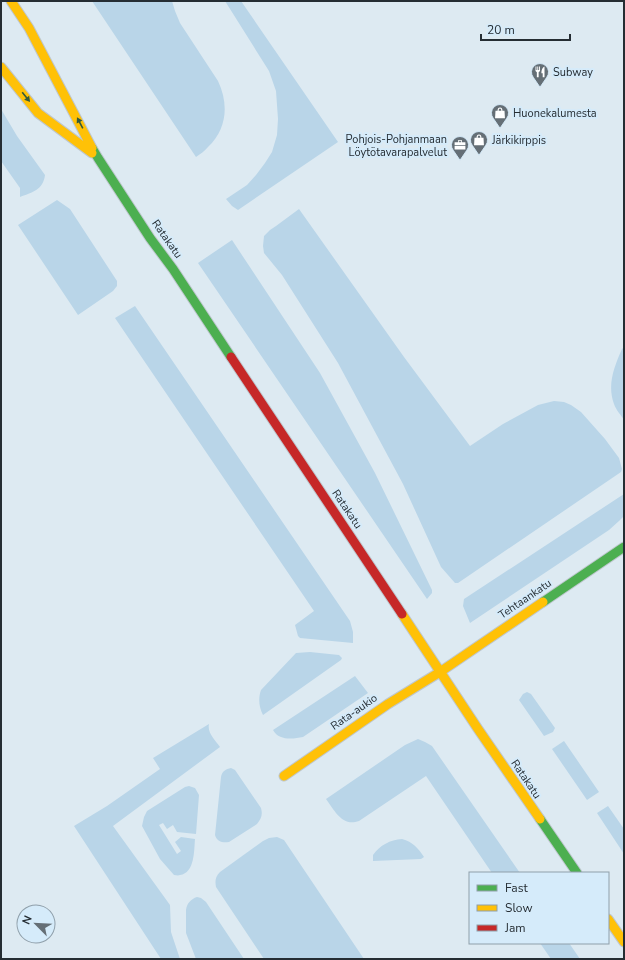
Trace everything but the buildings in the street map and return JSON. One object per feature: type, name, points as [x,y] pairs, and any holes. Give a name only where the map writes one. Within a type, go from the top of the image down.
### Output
[{"type":"street","name":"Ratakatu","points":[[11,1],[29,28],[98,158],[478,729],[575,872]]},
{"type":"street","name":"Ratakatu","points":[[1,67],[38,113],[98,158]]},
{"type":"street","name":"Tehtaankatu","points":[[440,672],[624,546]]},
{"type":"street","name":"Rata-aukio","points":[[284,776],[388,704],[440,672]]},
{"type":"street","points":[[609,920],[624,942]]},
{"type":"shaded area","points":[[92,1],[172,1],[180,23],[218,81],[224,98],[224,116],[219,132],[207,148],[196,157]]},
{"type":"shaded area","points":[[225,1],[241,1],[338,142],[238,210],[226,199],[247,185],[265,163],[272,152],[277,135],[278,119],[276,91],[269,71]]},
{"type":"shaded area","points":[[1,109],[17,136],[45,175],[42,184],[37,190],[20,197],[20,188],[1,161]]},
{"type":"shaded area","points":[[57,200],[70,209],[117,281],[117,286],[113,291],[78,315],[18,225]]},
{"type":"shaded area","points":[[299,209],[404,357],[470,446],[503,424],[538,405],[554,401],[564,402],[581,412],[605,439],[619,458],[622,469],[621,472],[458,583],[455,583],[441,567],[403,484],[338,363],[282,275],[264,253],[264,236]]},
{"type":"shaded area","points":[[232,240],[320,373],[375,473],[432,590],[432,593],[427,599],[198,263]]},
{"type":"shaded area","points":[[135,306],[350,621],[353,632],[353,643],[300,638],[298,636],[295,625],[314,611],[115,318]]},
{"type":"shaded area","points":[[624,347],[624,420],[615,406],[612,397],[611,383],[616,363]]},
{"type":"shaded area","points":[[624,494],[624,516],[609,530],[470,623],[463,606],[464,599]]},
{"type":"shaded area","points":[[310,652],[339,655],[342,658],[263,715],[259,703],[261,690],[296,653]]},
{"type":"shaded area","points":[[355,676],[368,693],[303,737],[291,739],[282,738],[273,730]]},
{"type":"shaded area","points":[[527,692],[531,694],[555,728],[553,732],[544,736],[519,700],[523,694]]},
{"type":"shaded area","points":[[209,724],[210,733],[220,747],[113,826],[170,905],[171,932],[180,959],[161,959],[74,826],[107,806],[160,769],[153,758]]},
{"type":"shaded area","points":[[418,739],[432,746],[519,872],[491,872],[426,776],[359,821],[348,822],[343,820],[336,813],[326,799],[405,745]]},
{"type":"shaded area","points":[[564,741],[599,792],[587,800],[552,749]]},
{"type":"shaded area","points":[[231,768],[235,770],[261,808],[262,815],[257,824],[229,842],[220,842],[215,835],[221,777],[224,771]]},
{"type":"shaded area","points":[[189,786],[195,788],[199,795],[196,834],[177,832],[173,825],[167,829],[163,823],[159,825],[177,854],[181,851],[175,842],[181,837],[195,839],[194,855],[189,870],[179,875],[174,875],[160,859],[142,826],[147,811]]},
{"type":"shaded area","points":[[608,806],[624,829],[624,854],[597,813]]},
{"type":"shaded area","points":[[277,837],[284,840],[364,959],[264,959],[216,887],[216,877],[220,872],[263,841],[269,838]]},
{"type":"shaded area","points":[[402,839],[415,846],[424,857],[421,859],[373,861],[373,855],[382,846],[389,842]]},
{"type":"shaded area","points":[[197,897],[206,902],[244,959],[196,959],[186,933],[186,910],[187,905]]},
{"type":"shaded area","points":[[541,944],[570,944],[580,959],[551,959]]},
{"type":"traffic: fast","points":[[92,148],[150,238],[173,269],[231,357]]},
{"type":"traffic: fast","points":[[543,602],[624,547]]},
{"type":"traffic: fast","points":[[540,819],[576,872]]},
{"type":"traffic: slow","points":[[11,1],[29,28],[92,148]]},
{"type":"traffic: slow","points":[[1,67],[38,113],[92,153]]},
{"type":"traffic: slow","points":[[284,776],[388,704],[440,672],[543,602]]},
{"type":"traffic: slow","points":[[402,614],[540,819]]},
{"type":"traffic: slow","points":[[609,920],[624,942]]},
{"type":"traffic: jam","points":[[231,357],[402,614]]},
{"type":"place","name":"Subway","points":[[540,87]]},
{"type":"place","name":"Huonekalumesta","points":[[500,128]]},
{"type":"place","name":"Järkikirppis","points":[[479,155]]},
{"type":"place","name":"Pohjois-Pohjanmaan Löytötavarapalvelut","points":[[460,160]]}]
